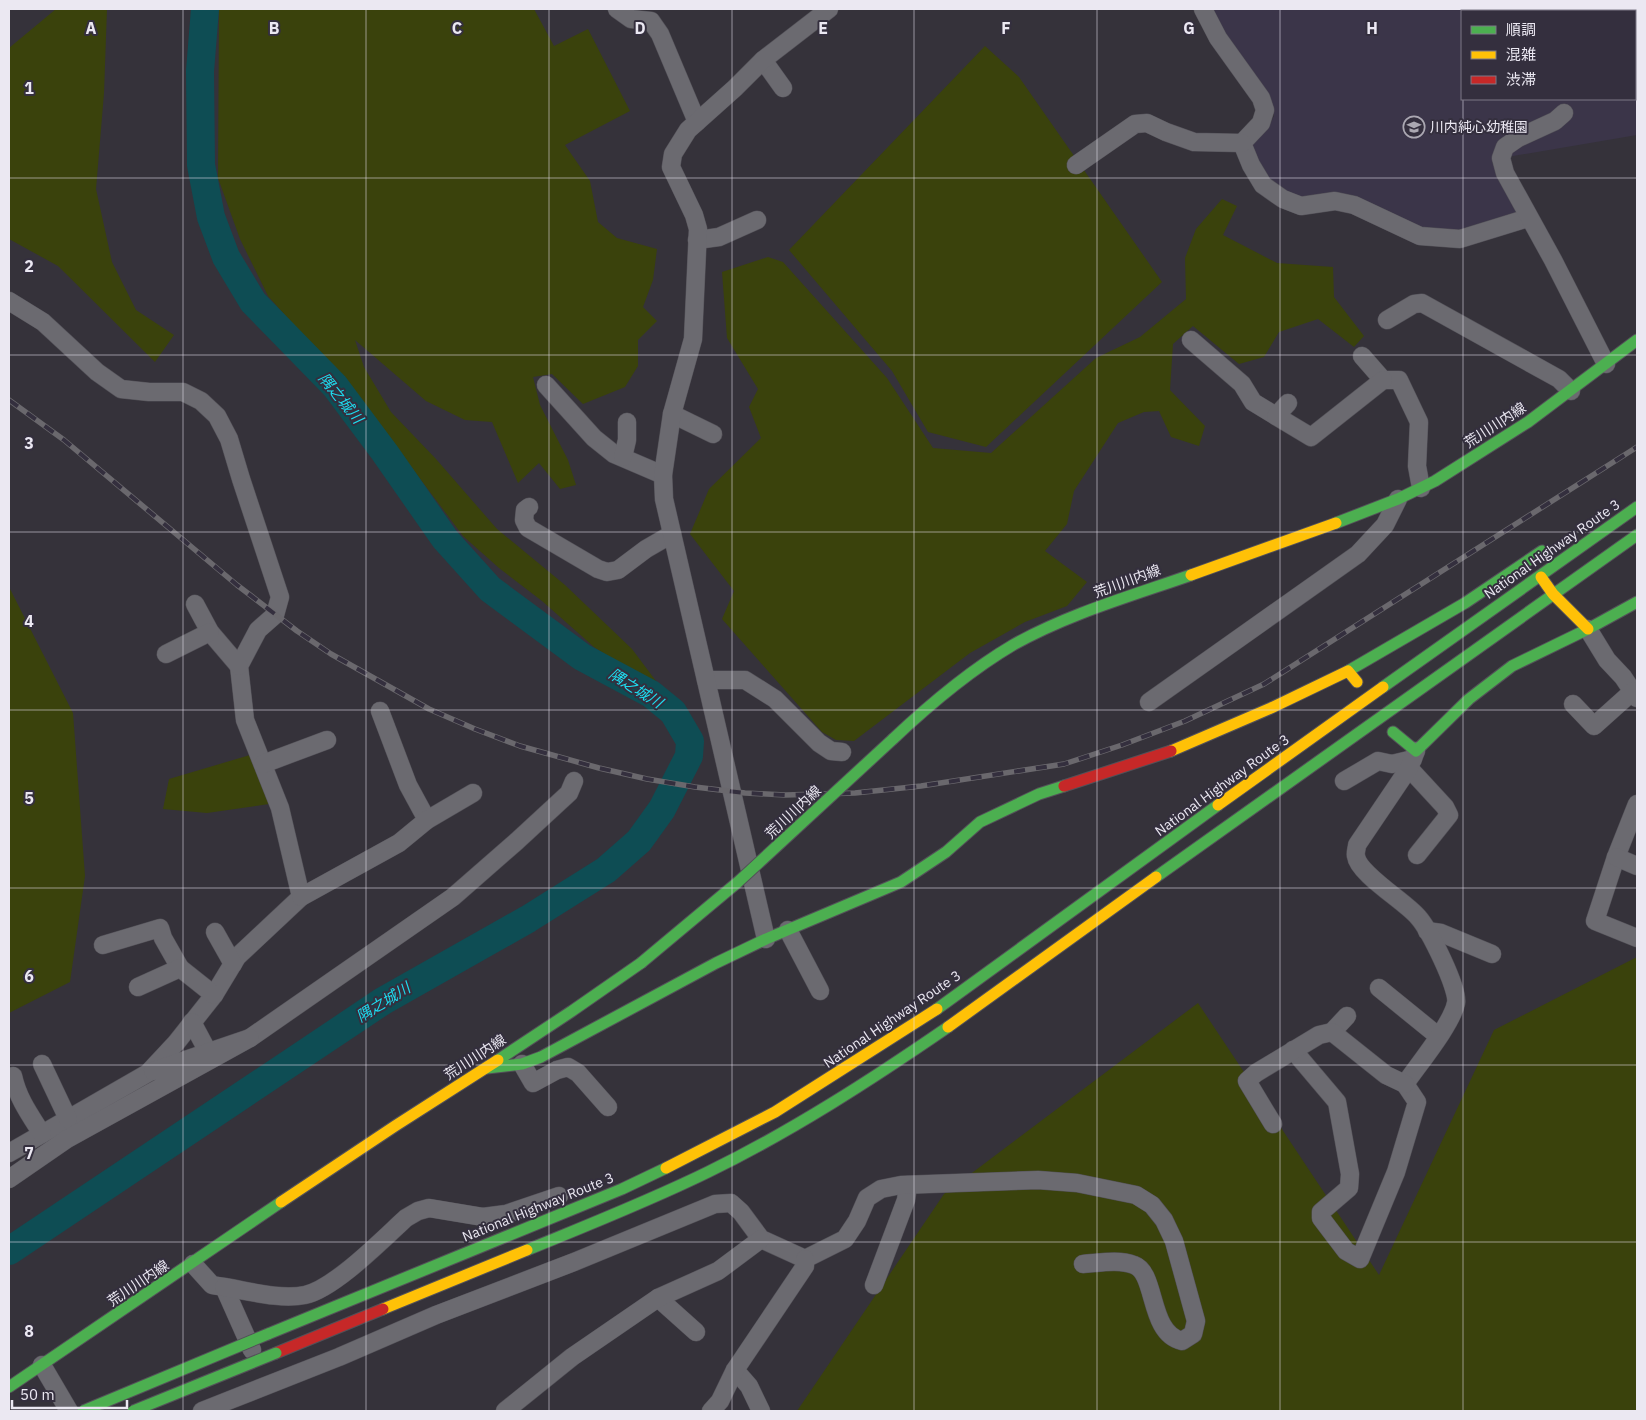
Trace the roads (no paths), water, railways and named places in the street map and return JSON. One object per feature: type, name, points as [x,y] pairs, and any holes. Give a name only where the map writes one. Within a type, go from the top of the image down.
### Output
[{"type":"main road","name":"荒川川内線","points":[[9,1387],[193,1264],[360,1148],[487,1068],[641,963],[722,898],[920,713],[985,663],[1015,644],[1088,611],[1329,526],[1421,488],[1482,453],[1528,422],[1637,340]]},
{"type":"main road","name":"National Highway Route 3","points":[[82,1411],[622,1189],[775,1112],[934,1011],[1539,575],[1637,508]]},
{"type":"main road","points":[[133,1411],[630,1208],[708,1172],[783,1132],[860,1085],[946,1028],[1282,786],[1637,535]]},
{"type":"main road","points":[[487,1068],[522,1064],[541,1057],[716,963],[766,939],[901,882],[946,852],[980,822],[1039,794],[1172,751],[1271,708],[1348,671],[1465,603],[1551,545]]},
{"type":"main road","points":[[1539,575],[1553,594],[1588,629]]},
{"type":"main road","points":[[1393,732],[1413,759],[1469,699],[1512,666],[1588,629],[1637,602]]},
{"type":"main road","points":[[1348,671],[1357,682]]},
{"type":"street","points":[[617,9],[631,19],[651,21],[660,34],[697,122]]},
{"type":"street","points":[[766,939],[664,499],[663,476],[672,414],[692,339],[698,229],[694,215],[672,167],[674,154],[688,130],[735,88],[762,60],[829,9]]},
{"type":"street","points":[[1076,165],[1135,124],[1147,123],[1194,142],[1242,143],[1261,123],[1265,110],[1261,98],[1218,38],[1203,9]]},
{"type":"street","points":[[762,60],[783,88]]},
{"type":"street","points":[[1564,113],[1555,121],[1518,138],[1505,147],[1501,158],[1505,173],[1606,364]]},
{"type":"street","points":[[1242,143],[1251,165],[1263,185],[1283,199],[1301,206],[1335,202],[1354,205],[1420,236],[1460,239],[1528,218]]},
{"type":"street","points":[[697,240],[719,237],[757,220]]},
{"type":"street","points":[[9,301],[43,322],[97,372],[121,389],[149,392],[183,392],[202,401],[217,416],[229,439],[280,597],[276,614],[258,630],[239,666]]},
{"type":"street","points":[[1386,320],[1414,304],[1422,303],[1559,379],[1571,391]]},
{"type":"street","points":[[1191,340],[1242,384],[1254,402],[1311,437],[1383,380],[1399,380],[1419,422],[1417,466],[1421,488]]},
{"type":"street","points":[[1362,356],[1383,380]]},
{"type":"street","points":[[546,385],[594,438],[614,454],[663,476]]},
{"type":"street","points":[[1276,416],[1288,403]]},
{"type":"street","points":[[672,414],[713,434]]},
{"type":"street","points":[[623,458],[627,440],[627,422]]},
{"type":"street","points":[[1149,702],[1358,554],[1385,525],[1398,499]]},
{"type":"street","points":[[529,507],[525,510],[524,520],[528,528],[598,570],[607,572],[618,570],[646,549],[672,534]]},
{"type":"street","points":[[195,604],[210,632],[239,666],[245,720],[280,808],[301,897]]},
{"type":"street","points":[[1574,704],[1594,726],[1635,695],[1623,677],[1607,660],[1588,629]]},
{"type":"street","points":[[166,654],[210,632]]},
{"type":"street","points":[[706,680],[745,680],[775,699],[830,752],[842,752]]},
{"type":"street","points":[[380,711],[408,785],[427,820]]},
{"type":"street","points":[[263,764],[327,740]]},
{"type":"street","points":[[1344,781],[1378,761],[1392,764],[1413,759]]},
{"type":"street","points":[[1413,759],[1445,807],[1448,815],[1417,855]]},
{"type":"street","points":[[1405,1084],[1451,1019],[1457,1002],[1451,977],[1428,931],[1418,916],[1363,869],[1356,857],[1357,845],[1413,759]]},
{"type":"street","points":[[9,1178],[67,1138],[250,1038],[453,897],[569,793],[574,781]]},
{"type":"street","points":[[148,1073],[176,1043],[214,994],[237,958],[301,897],[399,843],[427,820],[473,793]]},
{"type":"street","points":[[1637,804],[1616,857],[1595,921],[1637,938]]},
{"type":"street","points":[[1616,857],[1637,866]]},
{"type":"street","points":[[103,945],[160,928],[163,938],[180,968],[214,994]]},
{"type":"street","points":[[788,930],[820,991]]},
{"type":"street","points":[[1428,931],[1441,933],[1492,954]]},
{"type":"street","points":[[215,932],[233,964]]},
{"type":"street","points":[[138,987],[180,968]]},
{"type":"street","points":[[1379,988],[1438,1036]]},
{"type":"street","points":[[1273,1124],[1247,1081],[1256,1073],[1319,1035],[1332,1032],[1346,1016]]},
{"type":"street","points":[[192,1022],[208,1052]]},
{"type":"street","points":[[1293,1050],[1338,1102],[1350,1174],[1348,1188],[1321,1212],[1321,1218],[1346,1251],[1360,1260],[1396,1172],[1417,1102],[1405,1084],[1386,1075],[1332,1032]]},
{"type":"street","points":[[9,1153],[148,1073],[250,1038]]},
{"type":"street","points":[[42,1064],[68,1119]]},
{"type":"street","points":[[522,1064],[532,1083],[557,1070],[568,1067],[578,1073],[608,1107]]},
{"type":"street","points":[[13,1076],[16,1091],[22,1103],[42,1134]]},
{"type":"street","points":[[805,1259],[845,1239],[857,1221],[867,1198],[881,1189],[908,1185],[1038,1180],[1076,1183],[1136,1194],[1152,1204],[1164,1220],[1174,1241],[1196,1321],[1193,1334],[1182,1341],[1173,1339],[1165,1329],[1154,1306],[1146,1275],[1137,1265],[1124,1262],[1083,1264]]},
{"type":"street","points":[[874,1286],[906,1200],[908,1185]]},
{"type":"street","points":[[193,1264],[212,1285],[281,1296],[305,1295],[340,1276],[406,1218],[418,1211],[429,1208],[483,1217],[506,1214],[558,1196]]},
{"type":"street","points":[[202,1411],[715,1204],[730,1203],[741,1212],[761,1239],[805,1259]]},
{"type":"street","points":[[505,1411],[572,1356],[658,1298],[718,1271],[761,1239]]},
{"type":"street","points":[[711,1411],[720,1401],[735,1370],[805,1266],[805,1259]]},
{"type":"street","points":[[224,1287],[268,1385]]},
{"type":"street","points":[[658,1298],[696,1332]]},
{"type":"street","points":[[37,1369],[69,1411]]},
{"type":"street","points":[[735,1370],[749,1386],[760,1411]]},
{"type":"waterway","name":"隅之城川","points":[[9,1251],[383,1001],[528,919],[606,870],[639,841],[662,809],[689,756],[690,741],[673,712],[651,694],[582,657],[490,589],[445,539],[335,386],[253,302],[226,257],[211,217],[201,165],[200,71],[205,9]]},
{"type":"railway","points":[[9,400],[64,440],[237,585],[297,631],[331,654],[429,709],[520,746],[599,768],[695,787],[745,793],[785,795],[855,793],[921,786],[1064,764],[1122,745],[1185,721],[1264,684],[1637,447]]},
{"type":"place","name":"川内純心幼稚園","points":[[1414,127]]}]
